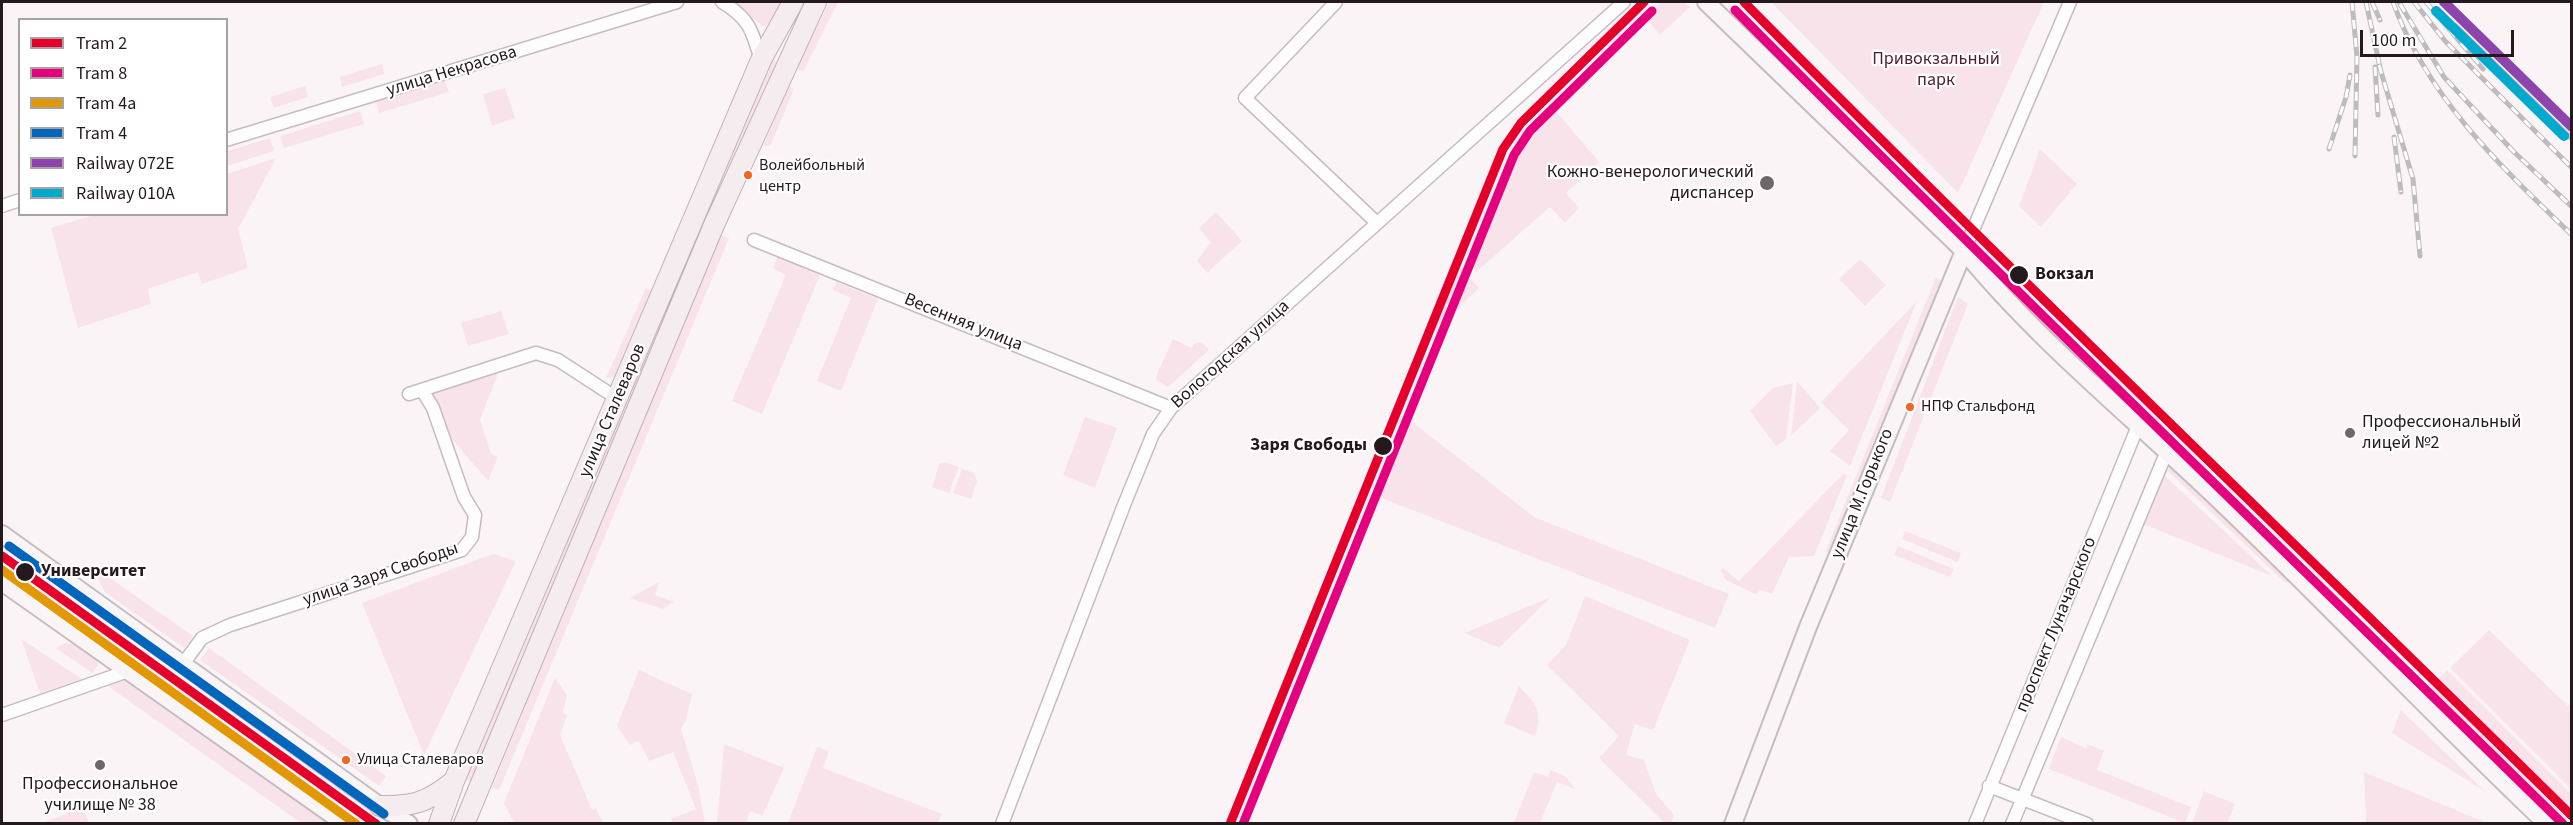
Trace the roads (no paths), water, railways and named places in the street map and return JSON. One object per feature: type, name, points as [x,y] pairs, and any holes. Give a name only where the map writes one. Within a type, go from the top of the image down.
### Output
[{"type":"main road","name":"улица Сталеваров","points":[[439,824],[454,781],[761,60],[793,2]]},
{"type":"main road","name":"улица Сталеваров","points":[[464,824],[714,225],[816,2]]},
{"type":"main road","points":[[380,806],[408,806],[433,798],[454,781]]},
{"type":"main road","points":[[474,824],[476,791]]},
{"type":"street","name":"улица Некрасова","points":[[228,139],[677,2]]},
{"type":"street","points":[[722,2],[738,12],[752,27],[761,60]]},
{"type":"street","points":[[1336,2],[1245,98],[1377,223]]},
{"type":"street","name":"Вологодская улица","points":[[1002,824],[1128,495],[1153,434],[1171,408],[1624,2]]},
{"type":"street","points":[[1706,2],[1964,251],[1988,281],[2316,594],[2547,824]]},
{"type":"street","name":"улица М.Горького","points":[[1733,824],[1808,627],[2070,2]]},
{"type":"street","points":[[2,206],[18,201]]},
{"type":"street","name":"Весенняя улица","points":[[754,240],[1171,408]]},
{"type":"street","points":[[409,394],[536,353],[558,360],[618,399]]},
{"type":"street","name":"улица Заря Свободы","points":[[183,664],[202,638],[230,625],[462,550],[472,537],[475,515],[464,497],[433,408],[422,390]]},
{"type":"street","name":"проспект Луначарского","points":[[1975,824],[2138,426]]},
{"type":"street","name":"проспект Луначарского","points":[[2012,824],[2167,451]]},
{"type":"street","points":[[2,534],[380,806],[409,824]]},
{"type":"street","points":[[2,582],[345,824]]},
{"type":"street","points":[[2,715],[128,671]]},
{"type":"street","points":[[1989,786],[2087,824]]},
{"type":"railway","points":[[2352,2],[2357,57],[2355,156]]},
{"type":"railway","points":[[2366,2],[2381,72]]},
{"type":"railway","points":[[2372,2],[2380,20]]},
{"type":"railway","points":[[2393,2],[2407,36],[2425,69],[2468,128],[2518,183],[2572,235]]},
{"type":"railway","points":[[2414,2],[2446,42],[2572,168]]},
{"type":"railway","points":[[2426,2],[2483,69]]},
{"type":"railway","points":[[2400,4],[2444,77],[2514,152],[2572,207]]},
{"type":"railway","points":[[2456,26],[2572,139]]},
{"type":"railway","points":[[2379,65],[2413,179],[2420,256]]},
{"type":"railway","points":[[2375,67],[2378,115]]},
{"type":"railway","points":[[2329,149],[2346,97],[2350,75]]},
{"type":"railway","points":[[2394,137],[2401,192]]},
{"type":"tram line","name":"2","points":[[1230,824],[1503,149],[1521,123],[1644,2]]},
{"type":"tram line","name":"2","points":[[1744,2],[2053,309],[2572,816]]},
{"type":"tram line","name":"8","points":[[1735,10],[2044,317],[2563,824]]},
{"type":"tram line","name":"8","points":[[1243,824],[1514,155],[1530,131],[1652,11]]},
{"type":"tram line","name":"4","points":[[9,546],[384,814]]},
{"type":"tram line","name":"2","points":[[2,556],[376,824]]},
{"type":"tram line","name":"4а","points":[[2,570],[356,824]]},
{"type":"rail line","name":"072Е","points":[[2444,2],[2572,127]]},
{"type":"rail line","name":"010А","points":[[2436,11],[2564,136]]},
{"type":"place","name":"Волейбольный центр","points":[[748,175]]},
{"type":"place","name":"Кожно-венерологический диспансер","points":[[1767,183]]},
{"type":"place","name":"Вокзал","points":[[2019,275]]},
{"type":"place","name":"НПФ Стальфонд","points":[[1910,407]]},
{"type":"place","name":"Профессиональный лицей №2","points":[[2350,433]]},
{"type":"place","name":"Заря Свободы","points":[[1383,446]]},
{"type":"place","name":"Университет","points":[[25,572]]},
{"type":"place","name":"Улица Сталеваров","points":[[346,760]]},
{"type":"place","name":"Профессиональное училище № 38","points":[[100,765]]},
{"type":"park label","name":"Привокзальный парк","points":[[1936,70]]}]
